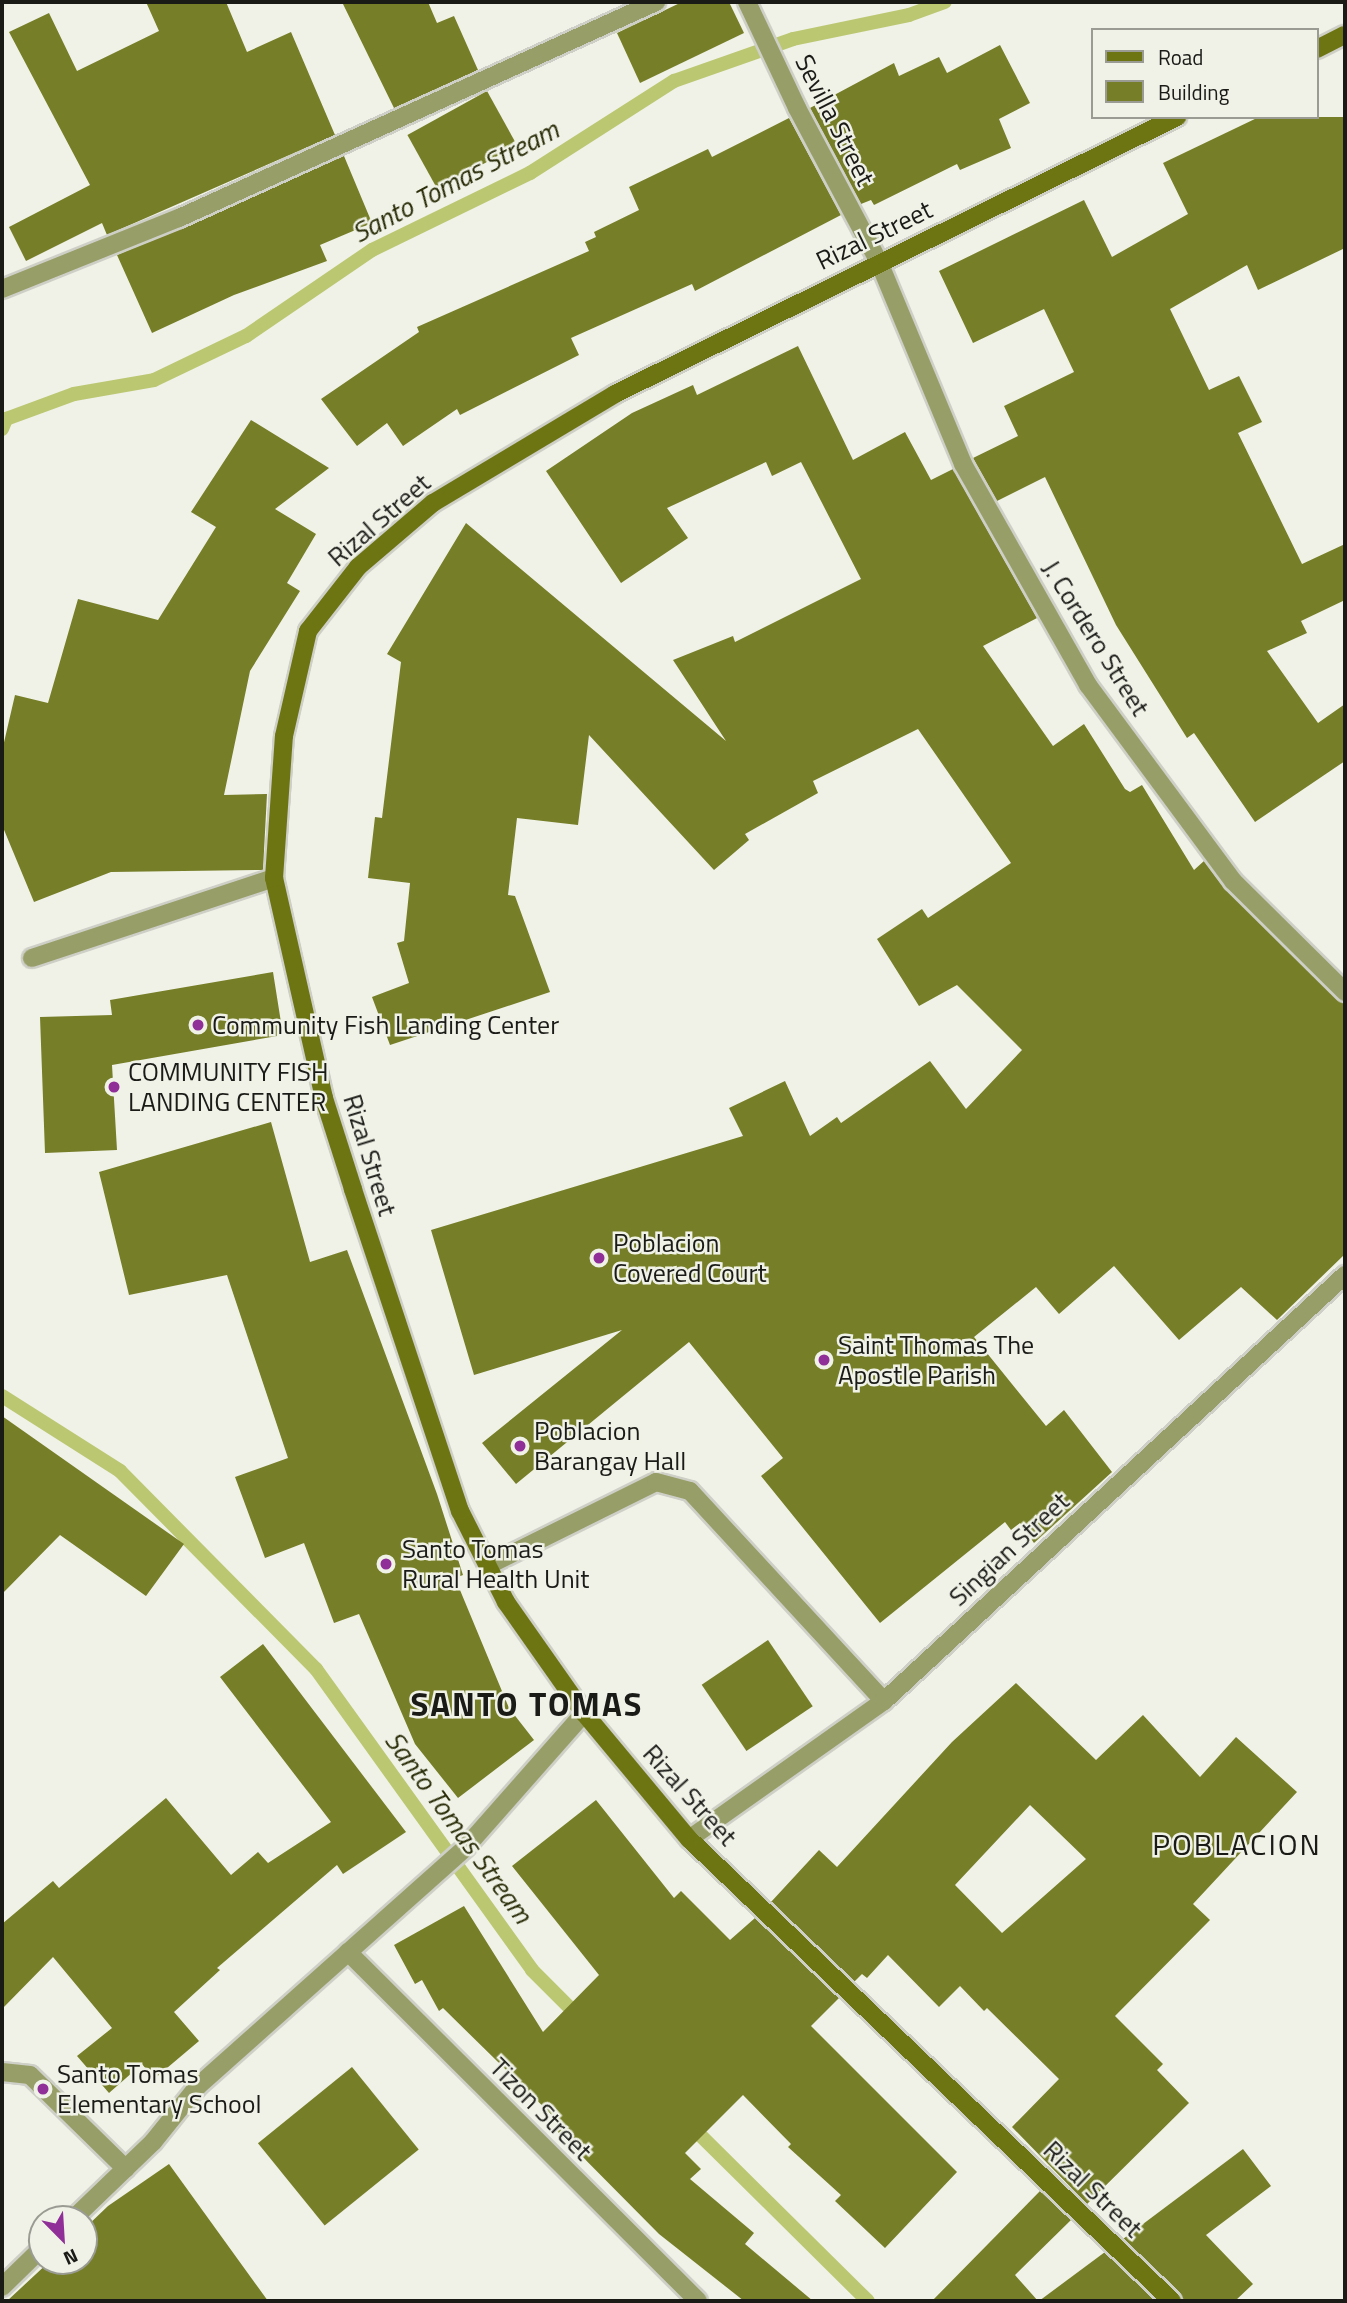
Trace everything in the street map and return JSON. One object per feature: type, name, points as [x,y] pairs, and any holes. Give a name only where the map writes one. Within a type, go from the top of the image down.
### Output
[{"type":"street","points":[[2,289],[179,218],[656,2]]},
{"type":"street","name":"Sevilla Street","points":[[747,2],[797,108],[879,261]]},
{"type":"street","points":[[1319,48],[1345,35]]},
{"type":"street","name":"Rizal Street","points":[[1172,2301],[689,1839],[584,1713],[506,1602],[460,1511],[328,1111],[275,878],[284,736],[307,631],[358,566],[433,503],[603,401],[879,261],[1173,119]]},
{"type":"street","name":"J. Cordero Street","points":[[879,261],[963,464],[1088,685],[1233,881],[1345,992]]},
{"type":"street","points":[[32,958],[275,878]]},
{"type":"street","name":"Singian Street","points":[[689,1839],[884,1701],[1345,1275]]},
{"type":"street","points":[[489,1565],[656,1482],[690,1491],[884,1701]]},
{"type":"street","points":[[88,2205],[126,2169],[198,2086],[466,1847],[584,1713]]},
{"type":"street","name":"Tizon Street","points":[[348,1952],[698,2301]]},
{"type":"street","points":[[2,2072],[30,2075],[126,2169]]},
{"type":"street","points":[[2,2287],[28,2262]]},
{"type":"building","points":[[146,2],[226,2],[247,52],[291,32],[335,135],[107,235],[102,223],[26,261],[9,227],[90,185],[9,32],[49,13],[77,71],[159,31]]},
{"type":"building","points":[[342,2],[428,2],[437,23],[454,16],[478,70],[394,108]]},
{"type":"building","points":[[682,2],[729,2],[744,33],[640,83],[617,33]]},
{"type":"building","points":[[1000,45],[1030,103],[999,119],[1011,148],[960,170],[957,164],[874,205],[871,200],[861,204],[810,108],[894,63],[899,76],[939,57],[947,73]]},
{"type":"building","points":[[487,91],[517,145],[437,189],[407,135]]},
{"type":"building","points":[[1345,117],[1345,248],[1258,290],[1247,265],[1170,309],[1209,390],[1239,376],[1262,422],[1238,433],[1302,564],[1345,544],[1345,600],[1301,621],[1307,633],[1267,651],[1318,723],[1345,704],[1345,761],[1255,822],[1194,733],[1187,738],[1116,625],[1045,477],[997,501],[973,458],[1018,436],[1004,406],[1074,372],[1044,309],[973,343],[939,271],[1084,200],[1112,257],[1188,214],[1163,163],[1255,119]]},
{"type":"building","points":[[789,118],[841,215],[695,291],[692,284],[571,338],[579,355],[460,415],[457,409],[403,446],[387,423],[357,446],[321,399],[419,332],[417,327],[589,251],[585,242],[596,237],[594,232],[639,210],[629,187],[708,149],[712,157]]},
{"type":"building","points":[[344,156],[372,223],[320,245],[327,261],[234,295],[152,333],[117,255]]},
{"type":"building","points":[[798,346],[853,460],[905,432],[931,480],[953,469],[1037,618],[983,646],[1053,746],[1084,724],[1125,789],[1130,792],[1142,785],[1194,870],[1204,861],[1225,889],[1345,1003],[1345,1254],[1277,1320],[1241,1287],[1179,1340],[1114,1266],[1059,1314],[1036,1287],[974,1337],[1046,1426],[1064,1410],[1112,1472],[1034,1543],[1020,1523],[1011,1530],[1005,1522],[880,1623],[761,1476],[783,1458],[689,1342],[516,1484],[482,1443],[622,1330],[474,1375],[431,1230],[743,1136],[729,1108],[785,1081],[810,1136],[837,1117],[841,1123],[930,1061],[966,1109],[1022,1050],[957,985],[919,1006],[877,939],[922,909],[928,918],[1011,863],[918,729],[813,781],[818,793],[745,834],[749,840],[714,870],[589,735],[578,825],[517,818],[508,895],[515,896],[550,992],[390,1045],[372,997],[409,983],[397,943],[404,941],[410,883],[368,878],[375,817],[382,818],[401,662],[387,654],[466,523],[726,741],[673,660],[733,636],[735,642],[861,579],[801,462],[772,476],[766,462],[667,508],[688,538],[621,583],[546,471],[632,413],[693,385],[697,395]]},
{"type":"building","points":[[251,420],[329,468],[275,509],[316,534],[287,583],[300,591],[250,671],[224,795],[267,794],[263,870],[111,872],[34,902],[2,825],[2,751],[15,695],[48,703],[78,599],[158,620],[216,527],[191,512]]},
{"type":"building","points":[[273,972],[283,1035],[112,1065],[117,1150],[45,1153],[40,1017],[112,1015],[110,1000]]},
{"type":"building","points":[[271,1122],[310,1262],[347,1250],[437,1494],[463,1575],[455,1578],[509,1708],[534,1740],[458,1798],[415,1744],[359,1614],[334,1623],[304,1543],[265,1558],[235,1477],[288,1458],[227,1275],[129,1295],[99,1172]]},
{"type":"building","points":[[2,1416],[184,1544],[146,1596],[60,1535],[2,1594]]},
{"type":"building","points":[[768,1640],[813,1706],[746,1751],[702,1685]]},
{"type":"building","points":[[263,1644],[406,1832],[343,1874],[337,1865],[217,1968],[220,1970],[174,2012],[199,2041],[154,2079],[142,2064],[109,2093],[77,2056],[112,2028],[53,1957],[2,2009],[2,1924],[53,1881],[59,1888],[166,1798],[231,1875],[258,1852],[268,1863],[331,1822],[220,1677]]},
{"type":"building","points":[[1016,1683],[1096,1760],[1143,1715],[1200,1777],[1236,1737],[1297,1792],[1193,1904],[1210,1920],[1115,2016],[1163,2064],[1157,2070],[1189,2103],[1087,2204],[1012,2127],[1059,2079],[987,2008],[984,2011],[960,1986],[939,2007],[888,1955],[867,1978],[862,1974],[854,1982],[771,1902],[819,1850],[837,1867],[952,1742]],"holes":[[[1030,1805],[1086,1859],[1002,1933],[955,1885]]]},
{"type":"building","points":[[596,1800],[674,1898],[681,1891],[730,1940],[755,1918],[839,1998],[811,2026],[957,2172],[885,2248],[835,2201],[841,2195],[788,2147],[791,2144],[743,2095],[685,2153],[701,2169],[690,2179],[754,2233],[745,2244],[813,2301],[744,2301],[659,2234],[554,2128],[560,2123],[443,2008],[439,2011],[422,1980],[415,1984],[394,1945],[464,1906],[543,2032],[599,1975],[512,1866]]},
{"type":"building","points":[[352,2067],[419,2149],[325,2226],[258,2143]]},
{"type":"building","points":[[1243,2149],[1271,2186],[1206,2235],[1253,2284],[1235,2301],[1183,2301],[1180,2293],[1123,2239]]},
{"type":"building","points":[[169,2164],[268,2301],[7,2301],[35,2275],[98,2275],[98,2216]]},
{"type":"building","points":[[1040,2191],[1071,2220],[1015,2275],[1038,2301],[932,2301]]},
{"type":"building","points":[[1105,2252],[1156,2301],[1039,2301]]},
{"type":"waterway","name":"Santo Tomas Stream","points":[[2,429],[6,419],[74,394],[154,380],[246,336],[372,250],[530,173],[674,81],[793,39],[909,15],[945,2]]},
{"type":"waterway","name":"Santo Tomas Stream","points":[[2,1396],[120,1471],[316,1669],[532,1970],[580,2018]]},
{"type":"waterway","name":"Santo Tomas Stream","points":[[690,2125],[868,2301]]},
{"type":"place","name":"Community Fish Landing Center","points":[[198,1025]]},
{"type":"place","name":"COMMUNITY FISH LANDING CENTER","points":[[114,1087]]},
{"type":"place","name":"Poblacion Covered Court","points":[[599,1258]]},
{"type":"place","name":"Saint Thomas The Apostle Parish","points":[[824,1360]]},
{"type":"place","name":"Poblacion Barangay Hall","points":[[520,1446]]},
{"type":"place","name":"Santo Tomas Rural Health Unit","points":[[386,1564]]},
{"type":"place","name":"Santo Tomas Elementary School","points":[[43,2089]]},
{"type":"district","name":"SANTO TOMAS","points":[[527,1705]]},
{"type":"district","name":"POBLACION","points":[[1237,1844]]}]
